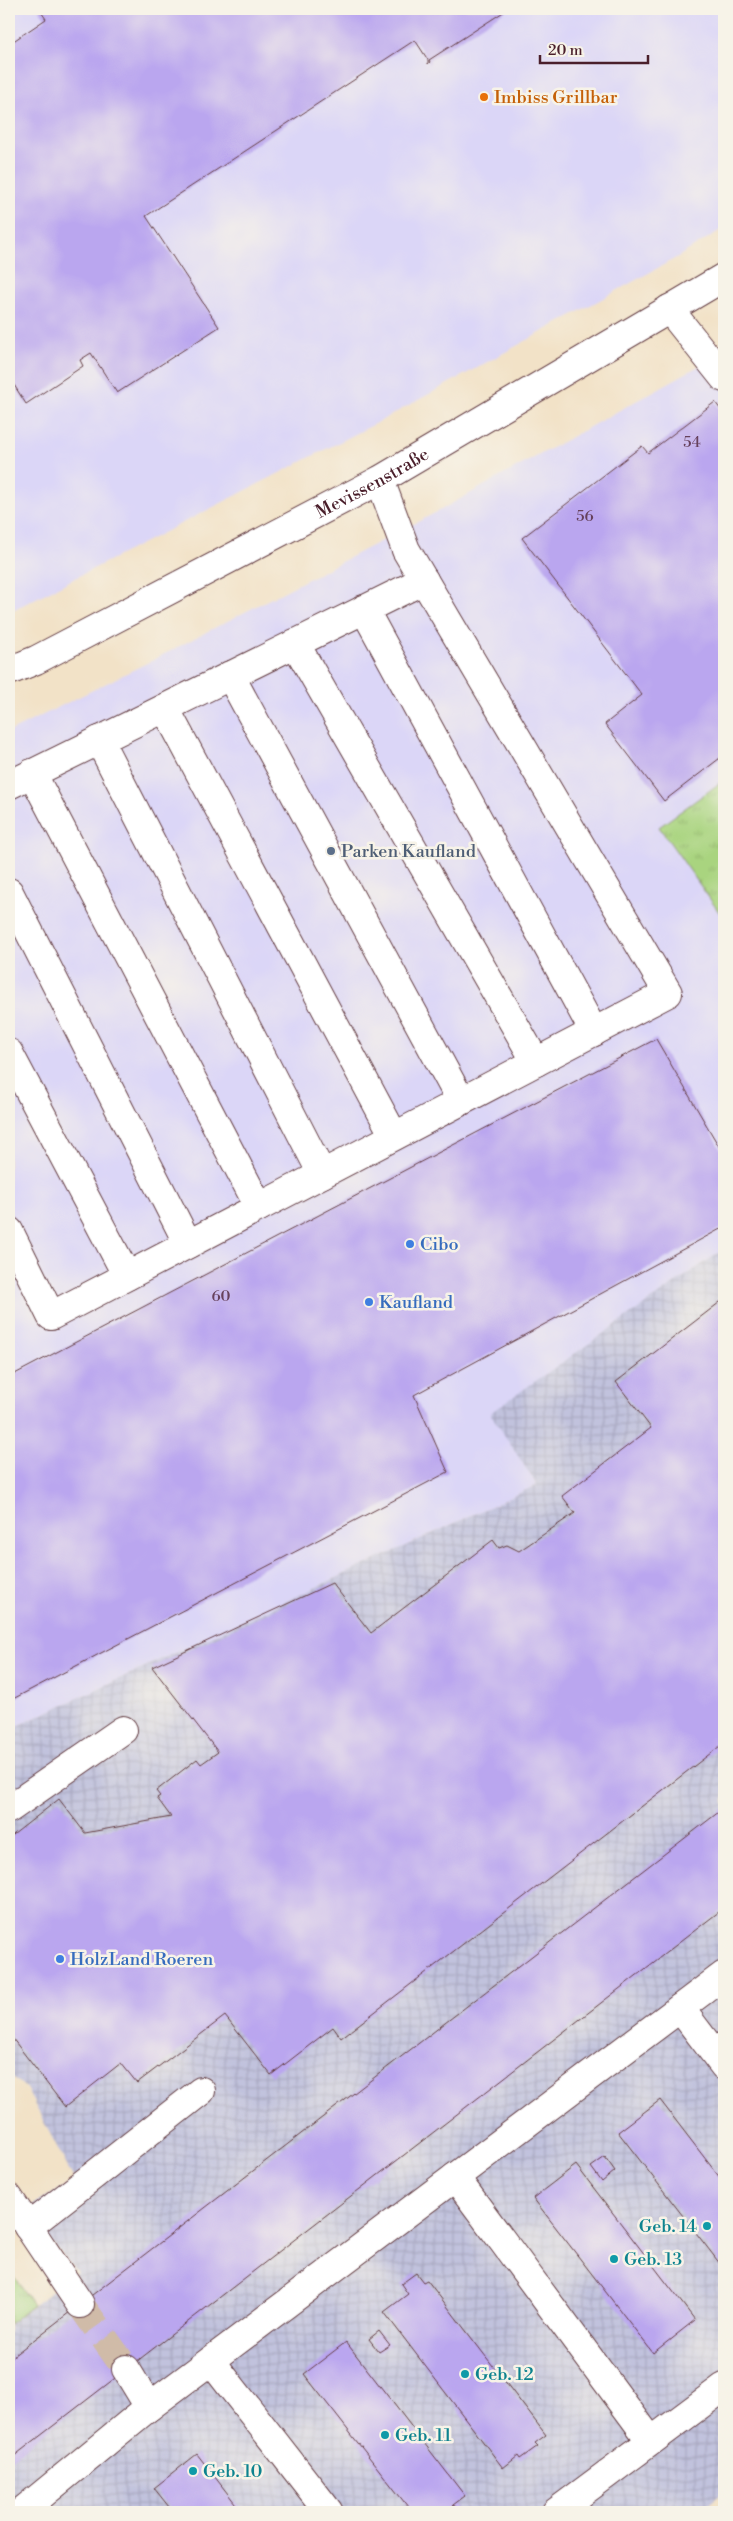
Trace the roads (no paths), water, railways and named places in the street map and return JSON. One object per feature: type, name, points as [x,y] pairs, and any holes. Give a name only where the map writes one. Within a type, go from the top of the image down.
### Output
[{"type":"street","name":"Mevissenstraße","points":[[9,671],[36,660],[380,480],[724,277]]},
{"type":"street","points":[[669,309],[724,378]]},
{"type":"street","points":[[9,1231],[52,1316],[668,993],[406,550],[380,480]]},
{"type":"street","points":[[259,1207],[20,779],[424,580]]},
{"type":"street","points":[[364,609],[594,1032]]},
{"type":"street","points":[[296,643],[536,1062]]},
{"type":"street","points":[[230,676],[461,1101]]},
{"type":"street","points":[[165,708],[394,1136]]},
{"type":"street","points":[[99,740],[322,1174]]},
{"type":"street","points":[[9,892],[188,1244]]},
{"type":"street","points":[[9,1053],[127,1276]]},
{"type":"street","points":[[9,1810],[123,1730]]},
{"type":"street","points":[[21,2512],[149,2407],[724,1975]]},
{"type":"street","points":[[680,2008],[724,2066]]},
{"type":"street","points":[[28,2227],[201,2091]]},
{"type":"street","points":[[455,2178],[651,2441]]},
{"type":"street","points":[[9,2198],[80,2304]]},
{"type":"street","points":[[211,2361],[329,2512]]},
{"type":"street","points":[[126,2369],[149,2407]]},
{"type":"street","points":[[556,2512],[724,2387]]},
{"type":"tunnel","points":[[80,2304],[126,2369]]},
{"type":"place","name":"Imbiss Grillbar","points":[[484,97]]},
{"type":"place","name":"Parken Kaufland","points":[[331,851]]},
{"type":"place","name":"Cibo","points":[[410,1244]]},
{"type":"place","name":"Kaufland","points":[[369,1302]]},
{"type":"place","name":"HolzLand Roeren","points":[[60,1959]]},
{"type":"place","name":"Geb. 14","points":[[707,2226]]},
{"type":"place","name":"Geb. 13","points":[[614,2259]]},
{"type":"place","name":"Geb. 12","points":[[465,2374]]},
{"type":"place","name":"Geb. 11","points":[[385,2435]]},
{"type":"place","name":"Geb. 10","points":[[193,2471]]}]
